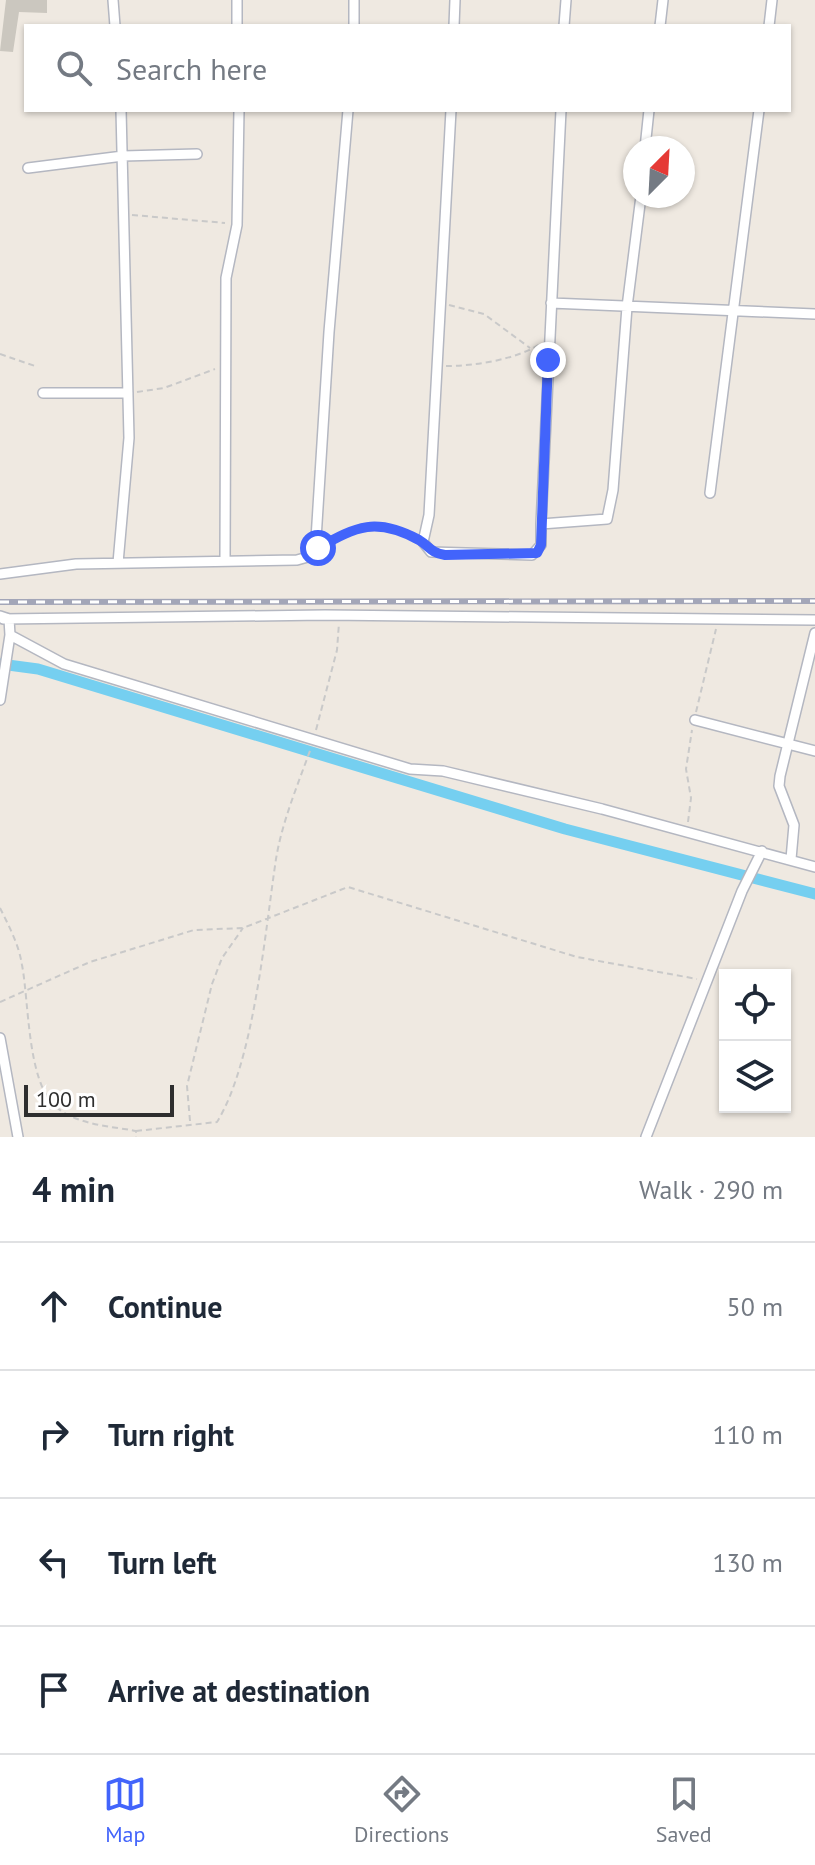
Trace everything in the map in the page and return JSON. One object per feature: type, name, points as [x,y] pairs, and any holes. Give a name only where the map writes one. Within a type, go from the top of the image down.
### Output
[{"type":"street","points":[[113,0],[115,24]]},
{"type":"street","points":[[237,0],[237,24]]},
{"type":"street","points":[[354,0],[354,24]]},
{"type":"street","points":[[454,24],[455,0]]},
{"type":"street","points":[[564,24],[566,0]]},
{"type":"street","points":[[660,24],[663,0]]},
{"type":"street","points":[[769,24],[772,0]]},
{"type":"street","points":[[118,563],[128,465],[121,112]]},
{"type":"street","points":[[225,560],[222,481],[227,363],[226,278],[237,225],[239,112]]},
{"type":"street","points":[[0,574],[76,564],[308,559],[318,548],[326,371],[348,112]]},
{"type":"street","points":[[451,112],[429,510],[423,542],[431,552],[445,555],[532,555],[541,545],[561,112]]},
{"type":"street","points":[[646,136],[649,112]]},
{"type":"street","points":[[710,493],[759,112]]},
{"type":"street","points":[[28,168],[123,156],[197,154]]},
{"type":"street","points":[[541,524],[602,522],[608,517],[639,208]]},
{"type":"street","points":[[551,303],[815,314]]},
{"type":"street","points":[[43,393],[128,393]]},
{"type":"street","points":[[0,700],[10,635],[3,618],[339,615],[815,620]]},
{"type":"street","points":[[791,859],[793,819],[779,786],[815,633]]},
{"type":"street","points":[[10,635],[64,664],[410,769],[443,771],[815,867]]},
{"type":"street","points":[[695,720],[815,751]]},
{"type":"street","points":[[646,1137],[706,981],[762,851]]},
{"type":"street","points":[[0,1038],[18,1137]]},
{"type":"path","points":[[123,214],[237,225]]},
{"type":"path","points":[[440,307],[451,305],[484,314],[531,349]]},
{"type":"path","points":[[437,365],[465,366],[531,349],[549,337]]},
{"type":"path","points":[[0,354],[35,366]]},
{"type":"path","points":[[128,393],[164,388],[227,363]]},
{"type":"path","points":[[318,548],[359,526],[381,525],[423,542]]},
{"type":"path","points":[[0,908],[19,951],[34,1053],[48,1098],[55,1107],[79,1119],[136,1131],[183,1127],[190,1122],[217,1122],[232,1099],[277,856],[313,741],[337,650],[339,615]]},
{"type":"path","points":[[0,1002],[90,962],[194,930],[243,928],[348,887],[577,957],[706,981]]},
{"type":"path","points":[[190,1122],[187,1086],[212,984],[222,958],[243,928]]},
{"type":"path","points":[[136,1131],[136,1137]]},
{"type":"building","points":[[6,0],[47,0],[47,13],[19,12],[13,52],[0,51]]},
{"type":"waterway","points":[[0,664],[38,669],[565,829],[815,894]]},
{"type":"railway","points":[[0,602],[815,601]]},
{"type":"route","points":[[318,548],[359,526],[381,525],[423,542],[431,552],[445,555],[537,553],[541,545],[548,360]]}]
